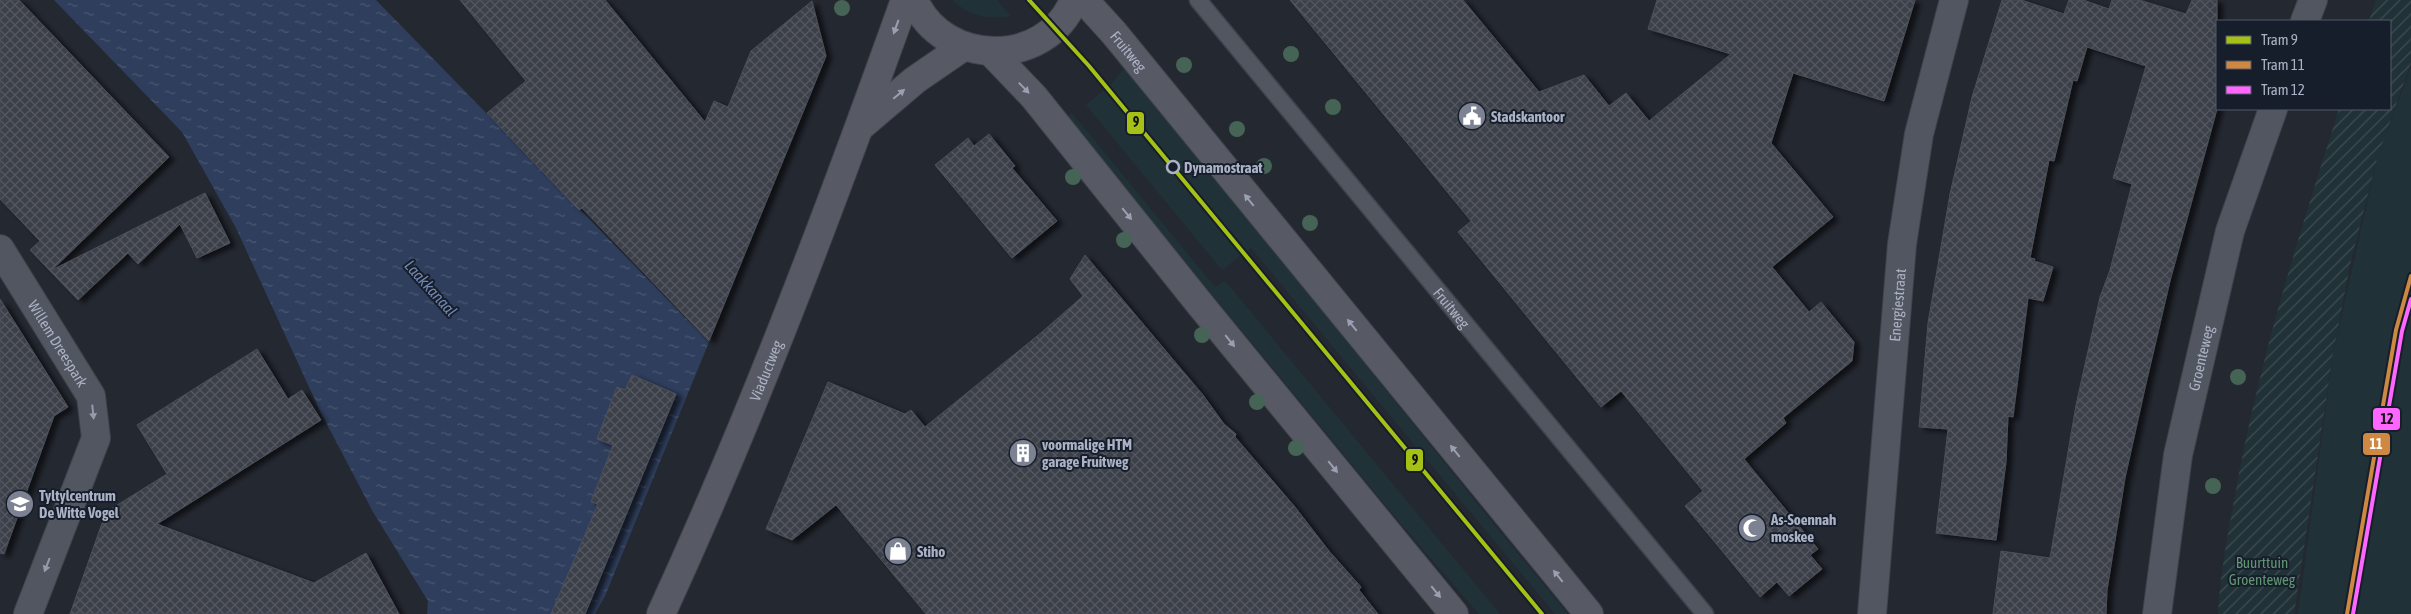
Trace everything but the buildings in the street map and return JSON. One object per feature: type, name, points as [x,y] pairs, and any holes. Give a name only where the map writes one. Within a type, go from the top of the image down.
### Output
[{"type":"street","name":"Viaductweg","points":[[661,614],[811,260],[862,125],[878,70],[905,0]]},
{"type":"street","points":[[914,0],[929,24],[945,37],[963,47],[990,52],[1023,48],[1038,41],[1064,19],[1074,0]]},
{"type":"street","name":"Fruitweg","points":[[1084,0],[1114,33],[1589,614]]},
{"type":"street","name":"Energiestraat","points":[[1872,614],[1902,244],[1919,134],[1954,0]]},
{"type":"street","points":[[2305,20],[2313,0]]},
{"type":"street","name":"Viaductweg","points":[[862,125],[915,80],[963,47]]},
{"type":"street","points":[[990,52],[1034,98],[1198,304],[1454,614]]},
{"type":"street","name":"Groenteweg","points":[[2157,614],[2178,455],[2230,232],[2273,110]]},
{"type":"street","name":"Willem Dreespark","points":[[0,249],[91,396],[96,438],[28,614]]},
{"type":"lane","name":"Fruitweg","points":[[1198,0],[1705,614]]},
{"type":"green space","points":[[952,0],[997,0],[1011,16],[979,16],[965,10]]},
{"type":"green space","name":"Buurttuin Groenteweg","points":[[2376,0],[2411,0],[2411,63],[2377,159],[2350,265],[2333,354],[2294,614],[2218,614],[2226,543],[2254,401],[2294,254],[2339,110],[2391,110],[2391,20],[2369,20]]},
{"type":"green space","points":[[1125,67],[1568,614],[1555,614],[1251,248],[1222,270],[1086,105],[1112,83]]},
{"type":"green space","points":[[2411,67],[2411,614],[2298,614],[2333,354],[2377,159]]},
{"type":"green space","points":[[1072,113],[1215,287],[1224,281],[1227,283],[1500,614],[1479,614],[1401,524],[1067,118]]},
{"type":"water","name":"Laakkanaal","points":[[54,0],[376,0],[709,342],[605,596],[595,614],[427,614],[428,601],[373,512],[320,411],[236,228],[182,132]]},
{"type":"tram line","name":"9","points":[[1029,0],[1089,66],[1542,614]]},
{"type":"tram line","name":"11","points":[[2347,614],[2396,330],[2411,276]]},
{"type":"tram line","name":"12","points":[[2353,614],[2402,331],[2411,299]]},
{"type":"place","name":"Stadskantoor","points":[[1472,116]]},
{"type":"place","name":"Dynamostraat","points":[[1173,167]]},
{"type":"place","name":"voormalige HTM garage Fruitweg","points":[[1023,453]]},
{"type":"place","name":"Tyltylcentrum De Witte Vogel","points":[[20,504]]},
{"type":"place","name":"As-Soennah moskee","points":[[1752,528]]},
{"type":"place","name":"Stiho","points":[[898,551]]}]
